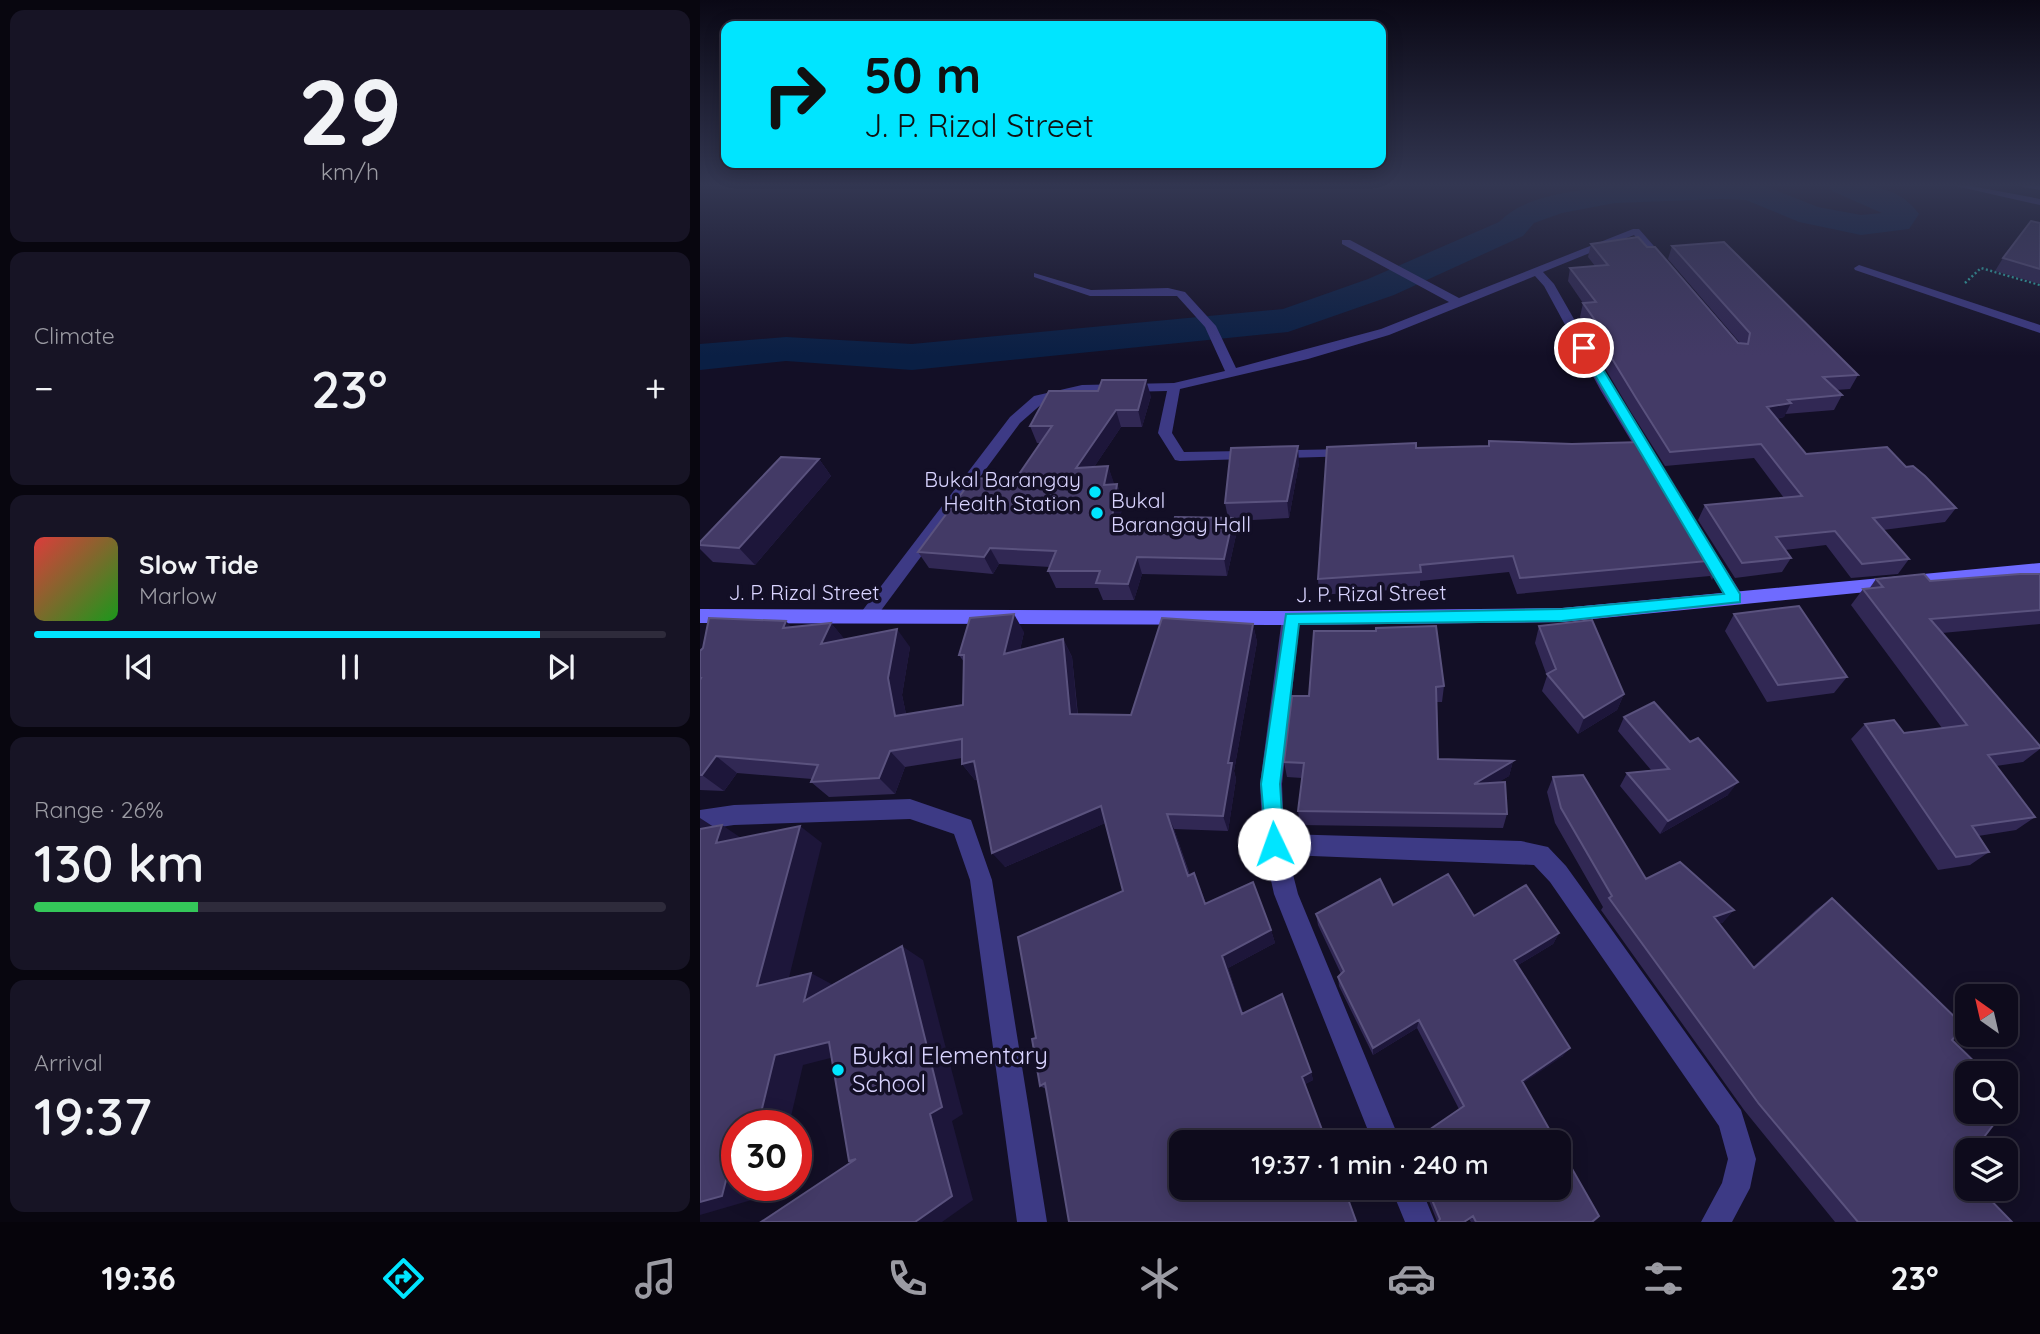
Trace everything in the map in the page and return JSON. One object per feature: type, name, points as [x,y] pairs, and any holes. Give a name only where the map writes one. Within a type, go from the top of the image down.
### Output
[{"type":"main road","name":"J. P. Rizal Street","points":[[700,616],[1291,618],[1562,615],[2040,569]]},
{"type":"street","points":[[1346,242],[1457,302]]},
{"type":"street","points":[[867,615],[1015,420],[1039,399],[1082,389],[1174,387],[1385,332],[1607,242]]},
{"type":"street","points":[[1645,242],[1670,271]]},
{"type":"street","points":[[1859,268],[2040,329]]},
{"type":"street","points":[[1535,270],[1549,284],[1635,447],[1735,598]]},
{"type":"street","points":[[1038,275],[1090,293],[1168,291],[1181,294],[1211,330],[1231,373]]},
{"type":"street","points":[[1174,387],[1165,433],[1181,457],[1362,453]]},
{"type":"street","points":[[714,639],[723,617]]},
{"type":"street","points":[[1291,618],[1271,784],[1274,844],[1286,894],[1382,1130]]},
{"type":"street","points":[[700,820],[734,815],[910,809],[963,827],[981,880],[1032,1222]]},
{"type":"street","points":[[1274,844],[1521,852],[1540,855],[1558,874],[1731,1120],[1742,1159],[1735,1188],[1716,1222]]},
{"type":"street","points":[[1411,1200],[1420,1222]]},
{"type":"path","points":[[1948,299],[1981,268],[2040,285]]},
{"type":"building","points":[[1643,242],[1647,247],[1655,247],[1738,343],[1748,344],[1750,333],[1672,246],[1724,242],[1858,375],[1823,377],[1842,395],[1788,400],[1791,403],[1767,407],[1806,454],[1887,447],[1906,467],[1913,466],[1925,476],[1956,508],[1873,518],[1909,559],[1862,564],[1835,531],[1776,537],[1791,558],[1742,563],[1705,505],[1802,496],[1761,444],[1670,452],[1597,334],[1604,333],[1583,303],[1596,302],[1570,268],[1608,265],[1591,244]]},
{"type":"building","points":[[2015,242],[2040,242],[2040,269],[2003,258]]},
{"type":"building","points":[[1102,380],[1146,380],[1138,410],[1116,410],[1076,468],[1108,466],[1104,485],[1117,484],[1111,525],[1173,526],[1175,517],[1233,518],[1224,559],[1137,557],[1128,584],[1096,583],[1100,571],[1048,571],[1056,551],[990,548],[984,557],[918,552],[973,478],[1015,480],[1052,426],[1030,426],[1049,391],[1098,391]]},
{"type":"building","points":[[1489,441],[1572,444],[1642,442],[1673,507],[1684,506],[1718,560],[1520,578],[1513,556],[1420,565],[1421,572],[1318,579],[1327,447],[1416,443],[1416,448],[1489,446]]},
{"type":"building","points":[[1298,446],[1287,501],[1225,503],[1231,448]]},
{"type":"building","points":[[781,457],[819,459],[739,548],[700,545],[700,542]]},
{"type":"building","points":[[1924,574],[1930,581],[2040,574],[2040,610],[1930,619],[2040,746],[1988,755],[2035,817],[1972,826],[1989,852],[1956,857],[1865,724],[1894,720],[1904,733],[1967,725],[1863,589],[1883,587],[1876,579]]},
{"type":"building","points":[[1799,606],[1847,677],[1778,685],[1734,614]]},
{"type":"building","points":[[1014,614],[1004,654],[1063,639],[1070,714],[1131,715],[1162,618],[1253,624],[1228,763],[1232,763],[1223,816],[1167,814],[1188,876],[1194,873],[1205,904],[1253,882],[1271,930],[1222,956],[1242,1014],[1282,994],[1311,1072],[1302,1077],[1322,1130],[1169,1130],[1169,1200],[1348,1200],[1356,1221],[1069,1222],[1045,1083],[1040,1086],[1032,1039],[1036,1038],[1018,937],[1123,891],[1101,806],[992,853],[974,761],[962,764],[962,739],[890,751],[879,778],[811,782],[818,765],[716,756],[700,775],[700,651],[703,648],[709,618],[786,621],[783,628],[831,623],[821,644],[897,629],[888,678],[895,716],[963,705],[964,655],[959,655],[970,618]]},
{"type":"building","points":[[1592,620],[1624,694],[1584,718],[1547,674],[1556,669],[1539,626]]},
{"type":"building","points":[[1436,626],[1444,686],[1436,687],[1438,759],[1513,761],[1474,784],[1505,782],[1507,814],[1298,811],[1304,763],[1284,762],[1292,696],[1309,696],[1314,631],[1376,631],[1376,628]]},
{"type":"building","points":[[1654,702],[1690,742],[1698,738],[1738,782],[1668,821],[1627,773],[1669,769],[1624,717]]},
{"type":"building","points":[[1583,775],[1646,879],[1680,862],[1734,910],[1714,917],[1754,968],[1832,898],[1955,1017],[1955,1036],[1952,1040],[1955,1047],[1959,1047],[1974,1061],[1955,1061],[1955,1124],[1994,1124],[1983,1138],[1955,1138],[1955,1201],[1992,1201],[2012,1222],[1858,1222],[1759,1104],[1609,898],[1612,896],[1561,808],[1553,777]]},
{"type":"building","name":"Bukal Elementary School","points":[[722,825],[716,843],[800,826],[757,986],[811,973],[804,1001],[902,946],[942,1107],[930,1114],[952,1196],[915,1222],[761,1222],[793,1201],[812,1201],[812,1188],[856,1159],[849,1161],[829,1042],[775,1055],[762,1110],[721,1110],[721,1196],[700,1202],[700,829]]},
{"type":"building","points":[[1448,874],[1474,916],[1526,885],[1559,933],[1514,960],[1570,1048],[1522,1081],[1550,1130],[1429,1130],[1464,1106],[1419,1020],[1373,1048],[1338,977],[1344,971],[1316,914],[1380,879],[1393,905]]},
{"type":"building","points":[[1571,1167],[1599,1216],[1592,1222],[1476,1222],[1473,1216],[1464,1222],[1438,1222],[1440,1219],[1432,1200],[1571,1200]]},
{"type":"waterway","points":[[700,357],[786,349],[912,357],[1288,320],[1381,287],[1482,242]]},
{"type":"place","name":"Bukal Barangay Health Station","points":[[1095,492]]},
{"type":"place","name":"Bukal Barangay Hall","points":[[1097,513]]},
{"type":"place","name":"Bukal Elementary School","points":[[838,1070]]},
{"type":"route","points":[[1274,844],[1271,784],[1291,618],[1562,615],[1735,598],[1584,348]]}]
